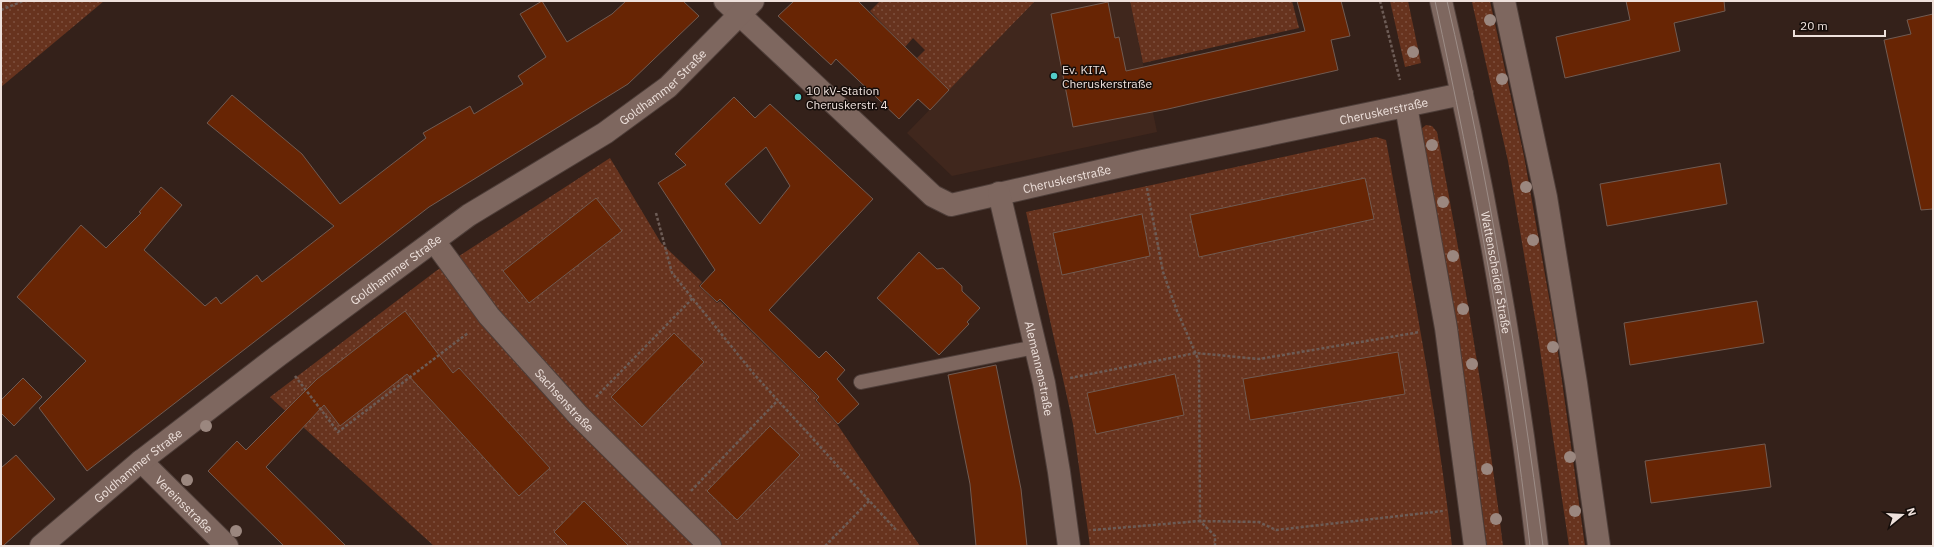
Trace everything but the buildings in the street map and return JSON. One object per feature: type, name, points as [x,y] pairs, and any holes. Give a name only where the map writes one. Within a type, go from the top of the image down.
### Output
[{"type":"street","name":"Wattenscheider Straße","points":[[1441,1],[1462,94],[1509,340],[1537,546]]},
{"type":"street","points":[[1504,1],[1546,197],[1576,383],[1600,546]]},
{"type":"street","name":"Cheruskerstraße","points":[[739,6],[933,196],[951,205],[999,193],[1462,94]]},
{"type":"street","name":"Goldhammer Straße","points":[[41,546],[141,461],[279,354],[469,215],[605,133],[668,87],[739,6]]},
{"type":"street","points":[[1406,106],[1446,328],[1475,546]]},
{"type":"street","name":"Alemannenstraße","points":[[999,193],[1044,383],[1068,539]]},
{"type":"street","name":"Sachsenstraße","points":[[434,242],[489,316],[578,415],[710,546]]},
{"type":"street","name":"Vereinsstraße","points":[[141,461],[227,546]]},
{"type":"lane","points":[[861,382],[1036,347]]},
{"type":"path","points":[[1,10],[24,1]]},
{"type":"path","points":[[1380,1],[1406,106]]},
{"type":"path","points":[[1143,162],[1163,272],[1177,310],[1199,361],[1200,521],[1215,536],[1215,546]]},
{"type":"path","points":[[656,213],[672,274],[778,400],[896,530]]},
{"type":"path","points":[[578,415],[693,298]]},
{"type":"path","points":[[279,354],[338,432],[489,316]]},
{"type":"path","points":[[1044,383],[1196,353],[1259,359],[1348,343],[1446,328]]},
{"type":"path","points":[[673,510],[778,400]]},
{"type":"path","points":[[825,546],[869,501]]},
{"type":"path","points":[[1068,539],[1200,521],[1259,522],[1276,530],[1471,508]]},
{"type":"shaded area","points":[[1,1],[104,1],[1,87]]},
{"type":"shaded area","points":[[880,1],[1035,1],[949,90],[917,58],[925,50],[913,38],[905,47],[870,11]]},
{"type":"shaded area","name":"Ev. KITA Cheruskerstraße","points":[[1035,1],[1130,1],[1157,132],[952,176],[907,133]]},
{"type":"shaded area","points":[[1130,1],[1292,1],[1299,28],[1143,63]]},
{"type":"shaded area","points":[[1390,1],[1408,1],[1421,63],[1405,67]]},
{"type":"shaded area","points":[[1490,1],[1524,156],[1555,331],[1585,546],[1569,546],[1538,336],[1508,161],[1472,2]]},
{"type":"shaded area","points":[[1426,125],[1432,126],[1437,132],[1447,183],[1482,390],[1503,546],[1487,546],[1460,351],[1421,129]]},
{"type":"shaded area","points":[[1376,137],[1386,140],[1431,393],[1452,546],[1090,546],[1073,424],[1026,212]]},
{"type":"shaded area","points":[[610,158],[661,243],[702,282],[699,286],[717,303],[720,301],[818,397],[815,400],[837,424],[920,546],[434,546],[270,397],[436,271]]},
{"type":"tram line","points":[[1435,1],[1477,204],[1489,272],[1512,409],[1530,546]]},
{"type":"tram line","points":[[1447,1],[1490,204],[1502,272],[1524,409],[1543,546]]},
{"type":"place","name":"Ev. KITA Cheruskerstraße","points":[[1054,76]]},
{"type":"place","name":"10 kV-Station Cheruskerstr. 4","points":[[798,97]]}]
